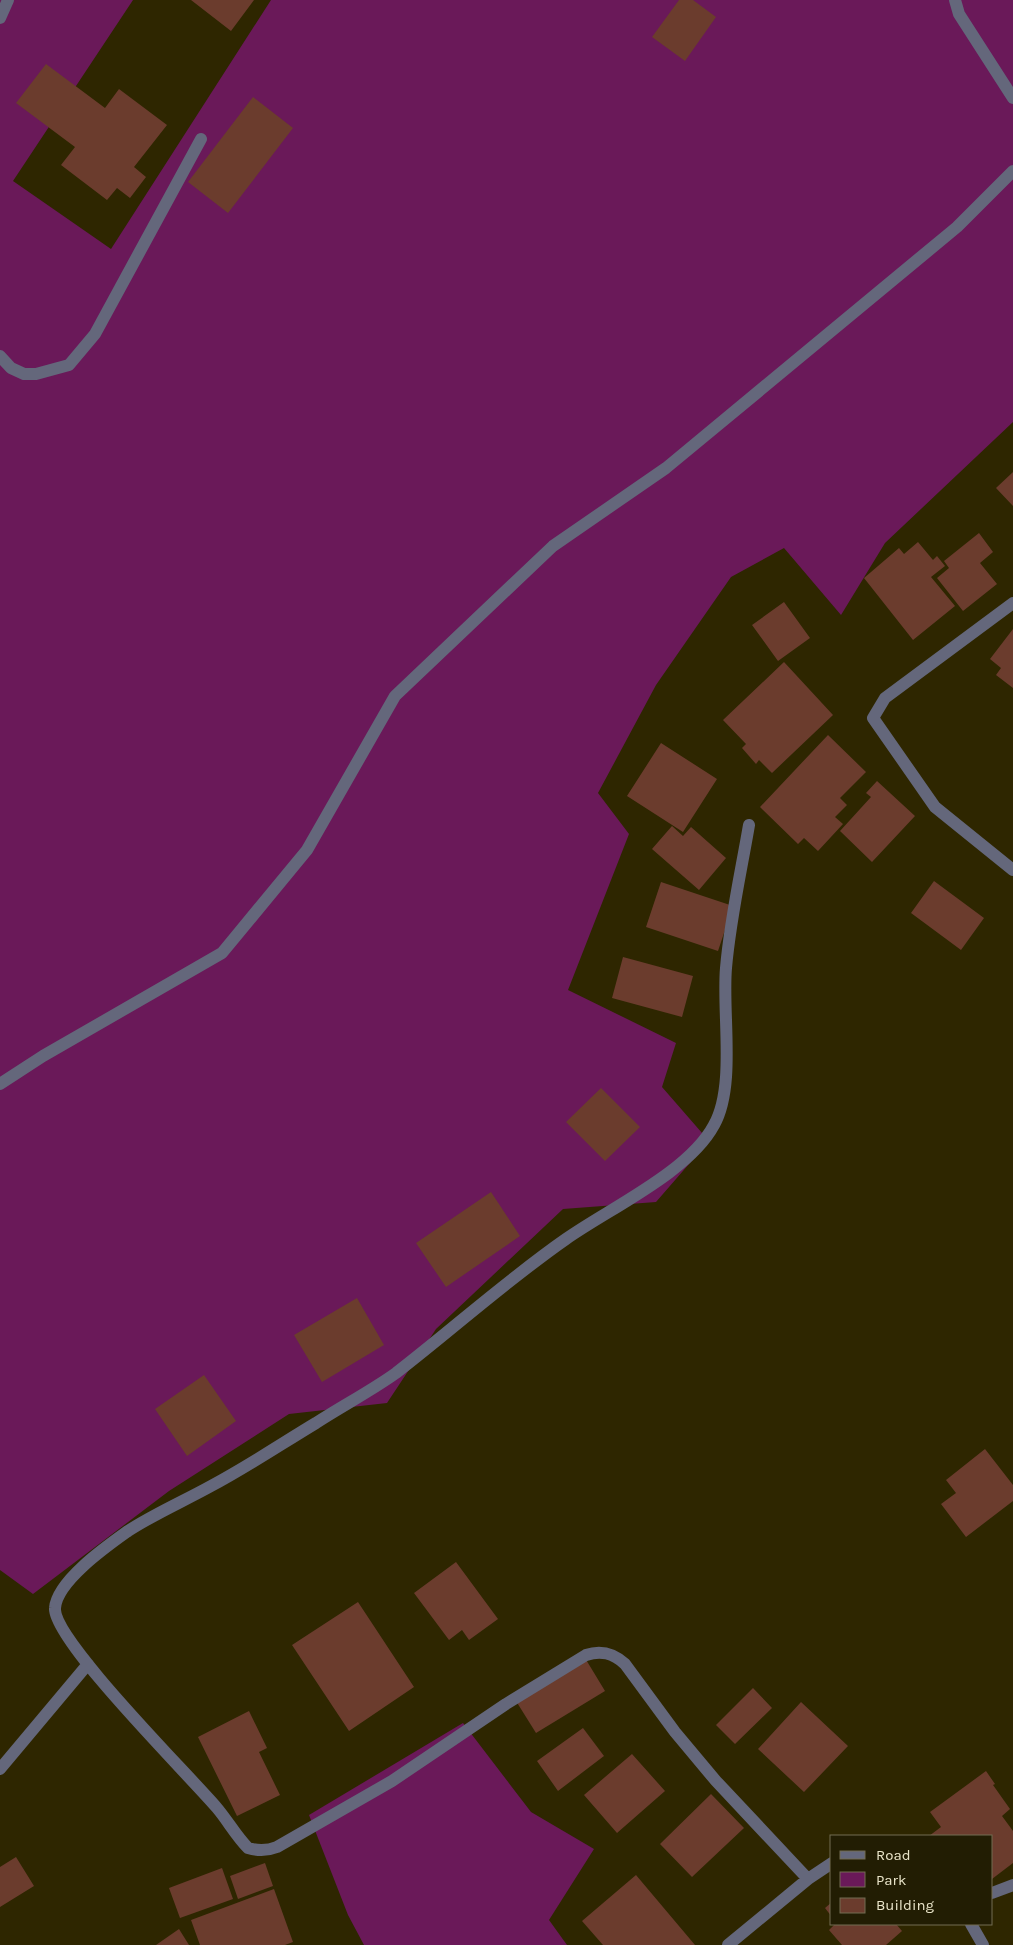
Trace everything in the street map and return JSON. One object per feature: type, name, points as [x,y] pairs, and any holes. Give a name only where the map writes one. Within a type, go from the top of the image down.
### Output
[{"type":"street","points":[[0,18],[8,0]]},
{"type":"street","points":[[955,0],[958,14],[1013,98]]},
{"type":"street","points":[[0,356],[11,368],[24,374],[36,374],[69,365],[94,334],[201,139]]},
{"type":"street","points":[[0,1084],[43,1056],[222,954],[307,850],[395,696],[553,546],[666,468],[958,227],[1013,171]]},
{"type":"street","points":[[1013,603],[885,698],[873,718],[935,807],[1013,870]]},
{"type":"street","points":[[749,825],[726,969],[726,1064],[722,1099],[716,1123],[699,1147],[645,1188],[566,1239],[392,1376],[222,1480],[130,1530],[71,1578],[60,1592],[54,1605],[55,1618],[88,1664],[125,1708],[218,1809],[248,1848],[269,1850],[392,1781],[506,1704],[586,1655],[597,1652],[619,1658],[625,1664],[675,1732],[716,1781],[808,1879]]},
{"type":"street","points":[[0,1769],[88,1664]]},
{"type":"street","points":[[728,1945],[808,1879],[830,1864]]},
{"type":"street","points":[[993,1893],[1013,1885]]},
{"type":"street","points":[[972,1925],[983,1945]]},
{"type":"green space","points":[[0,0],[133,0],[13,181],[111,249],[271,0],[1013,0],[1013,422],[885,543],[841,615],[784,548],[731,577],[656,685],[598,793],[629,834],[568,990],[676,1043],[662,1087],[709,1141],[656,1202],[563,1209],[436,1329],[387,1403],[289,1414],[169,1491],[33,1594],[0,1570]]},
{"type":"green space","points":[[463,1723],[531,1812],[594,1849],[549,1920],[567,1945],[364,1945],[348,1915],[309,1815]]},
{"type":"building","points":[[191,0],[254,0],[231,31]]},
{"type":"building","points":[[679,0],[693,0],[716,17],[685,61],[652,37]]},
{"type":"building","points":[[46,64],[105,108],[119,89],[167,125],[134,167],[146,177],[130,198],[117,188],[107,200],[61,165],[75,147],[16,103]]},
{"type":"building","points":[[253,97],[293,128],[228,213],[188,182]]},
{"type":"building","points":[[1013,472],[1013,506],[996,488]]},
{"type":"building","points":[[979,533],[993,552],[980,563],[997,584],[963,611],[937,578],[949,568],[944,561]]},
{"type":"building","points":[[918,542],[933,560],[937,556],[945,566],[931,577],[955,606],[913,640],[864,578],[899,548],[904,554]]},
{"type":"building","points":[[784,602],[810,638],[778,661],[752,625]]},
{"type":"building","points":[[1013,629],[1013,688],[996,675],[1001,668],[990,659]]},
{"type":"building","points":[[784,662],[833,715],[772,773],[759,760],[756,764],[742,748],[746,744],[723,720]]},
{"type":"building","points":[[828,735],[866,772],[840,798],[847,805],[835,817],[843,824],[818,851],[804,838],[798,844],[760,807]]},
{"type":"building","points":[[661,743],[717,779],[683,832],[627,796]]},
{"type":"building","points":[[877,781],[915,816],[872,862],[840,831],[871,797],[866,793]]},
{"type":"building","points":[[672,826],[683,836],[691,827],[726,858],[699,890],[652,849]]},
{"type":"building","points":[[934,881],[984,918],[961,950],[911,913]]},
{"type":"building","points":[[661,882],[733,906],[718,951],[646,927]]},
{"type":"building","points":[[623,957],[693,976],[682,1017],[612,998]]},
{"type":"building","points":[[601,1088],[640,1127],[605,1161],[566,1122]]},
{"type":"building","points":[[491,1192],[520,1236],[446,1287],[416,1243]]},
{"type":"building","points":[[357,1298],[384,1345],[322,1382],[294,1335]]},
{"type":"building","points":[[204,1375],[236,1421],[187,1456],[155,1409]]},
{"type":"building","points":[[985,1449],[1013,1485],[1013,1501],[966,1537],[941,1504],[956,1493],[946,1480]]},
{"type":"building","points":[[456,1562],[498,1619],[469,1640],[462,1630],[449,1640],[414,1593]]},
{"type":"building","points":[[358,1602],[414,1687],[349,1731],[292,1645]]},
{"type":"building","points":[[585,1658],[605,1691],[536,1733],[516,1701]]},
{"type":"building","points":[[753,1688],[772,1708],[735,1744],[716,1725]]},
{"type":"building","points":[[801,1702],[848,1746],[804,1792],[758,1749]]},
{"type":"building","points":[[249,1711],[267,1748],[259,1752],[280,1795],[237,1816],[198,1737]]},
{"type":"building","points":[[583,1728],[604,1756],[558,1791],[537,1761]]},
{"type":"building","points":[[632,1754],[665,1791],[617,1833],[584,1795]]},
{"type":"building","points":[[986,1771],[995,1784],[993,1785],[1010,1809],[1002,1816],[1013,1831],[1013,1863],[993,1878],[993,1835],[930,1835],[941,1827],[930,1812]]},
{"type":"building","points":[[711,1794],[744,1828],[692,1877],[660,1844]]},
{"type":"building","points":[[16,1857],[34,1886],[0,1907],[0,1867]]},
{"type":"building","points":[[265,1863],[273,1886],[238,1899],[230,1876]]},
{"type":"building","points":[[222,1868],[233,1899],[180,1918],[169,1888]]},
{"type":"building","points":[[636,1875],[695,1945],[603,1945],[582,1921]]},
{"type":"building","points":[[274,1889],[293,1942],[285,1945],[200,1945],[191,1920]]},
{"type":"building","points":[[830,1904],[830,1914],[825,1908]]},
{"type":"building","points":[[834,1925],[897,1925],[902,1931],[886,1945],[842,1945],[829,1930]]},
{"type":"building","points":[[179,1929],[189,1945],[156,1945]]}]
